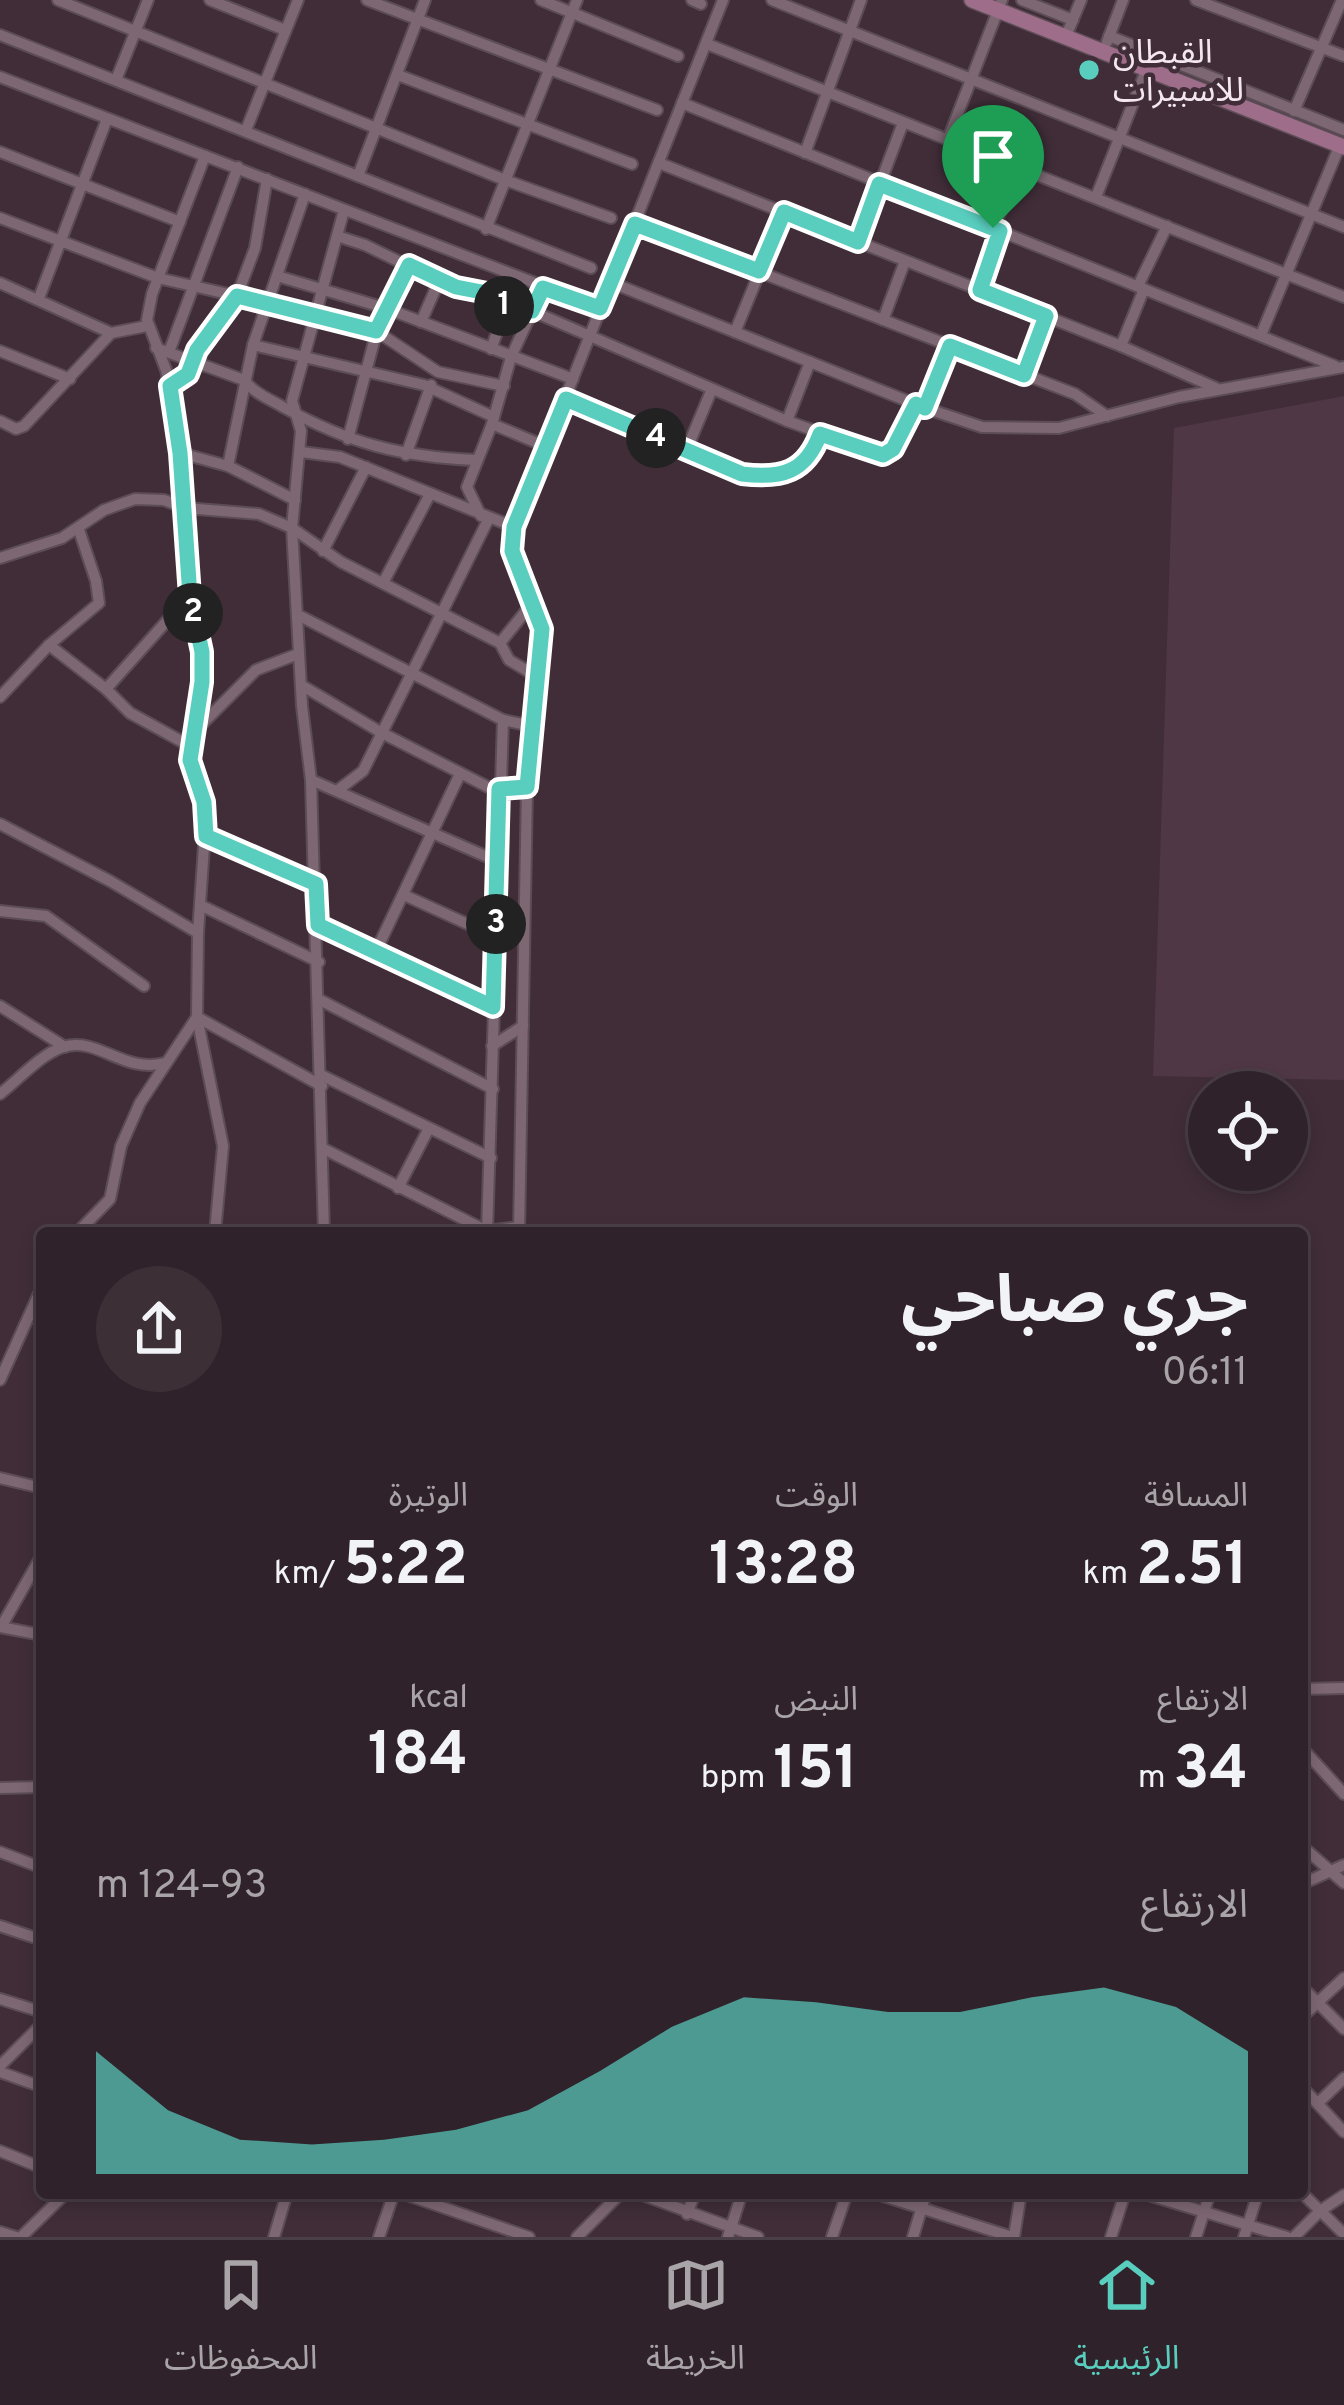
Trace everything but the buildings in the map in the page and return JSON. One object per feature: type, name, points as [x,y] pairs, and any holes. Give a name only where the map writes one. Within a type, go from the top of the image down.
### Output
[{"type":"street","points":[[58,0],[611,218]]},
{"type":"street","points":[[116,80],[148,0]]},
{"type":"street","points":[[210,0],[285,30]]},
{"type":"street","points":[[246,130],[298,0]]},
{"type":"street","points":[[367,0],[657,110]]},
{"type":"street","points":[[358,176],[425,0]]},
{"type":"street","points":[[541,0],[575,6],[679,56]]},
{"type":"street","points":[[519,1227],[527,787],[542,629],[512,551],[514,527],[723,0]]},
{"type":"street","points":[[772,0],[1344,227]]},
{"type":"street","points":[[805,153],[861,0]]},
{"type":"street","points":[[972,0],[1070,28],[1343,141],[1261,335]]},
{"type":"street","points":[[1022,0],[1070,28]]},
{"type":"street","points":[[1070,28],[1082,0]]},
{"type":"street","points":[[1106,44],[1123,0]]},
{"type":"street","points":[[1196,0],[1344,56]]},
{"type":"street","points":[[1291,117],[1342,0]]},
{"type":"street","points":[[947,139],[1000,5]]},
{"type":"street","points":[[486,229],[575,6]]},
{"type":"street","points":[[0,35],[592,268]]},
{"type":"street","points":[[707,44],[1344,297]]},
{"type":"street","points":[[1106,44],[1147,68],[1222,90]]},
{"type":"street","points":[[1096,197],[1147,68]]},
{"type":"street","points":[[398,75],[632,164]]},
{"type":"street","points":[[0,76],[600,308]]},
{"type":"street","points":[[682,103],[1341,367]]},
{"type":"street","points":[[39,298],[107,119]]},
{"type":"street","points":[[858,242],[903,123]]},
{"type":"street","points":[[0,152],[180,222]]},
{"type":"street","points":[[205,156],[158,278],[147,326],[162,350],[170,386],[180,453],[190,596],[203,667],[190,746],[194,777],[204,802],[206,836],[197,1017],[223,1147],[216,1227]]},
{"type":"street","points":[[659,163],[1219,389]]},
{"type":"street","points":[[162,350],[238,167]]},
{"type":"street","points":[[980,290],[1021,169]]},
{"type":"street","points":[[170,386],[188,374],[237,296],[255,248],[267,178]]},
{"type":"street","points":[[228,466],[244,380],[305,194]]},
{"type":"street","points":[[324,1227],[318,925],[292,528],[301,431],[292,401],[344,210]]},
{"type":"street","points":[[735,332],[784,212]]},
{"type":"street","points":[[0,218],[158,278],[376,331],[438,371],[504,386]]},
{"type":"street","points":[[635,224],[1084,398],[1107,416]]},
{"type":"street","points":[[1121,346],[1167,226]]},
{"type":"street","points":[[337,236],[439,281],[487,293],[506,308],[532,311],[787,421],[883,455],[893,449],[921,406],[950,346]]},
{"type":"street","points":[[883,320],[905,261]]},
{"type":"street","points":[[348,439],[376,331],[409,265]]},
{"type":"street","points":[[277,276],[385,308],[573,379]]},
{"type":"street","points":[[421,322],[439,281]]},
{"type":"street","points":[[610,282],[982,427],[1035,430],[1341,367]]},
{"type":"street","points":[[0,283],[111,333],[147,326]]},
{"type":"street","points":[[485,518],[467,487],[511,357],[543,288]]},
{"type":"street","points":[[491,349],[506,308]]},
{"type":"street","points":[[1024,375],[1046,316]]},
{"type":"street","points":[[0,421],[22,428],[111,333]]},
{"type":"street","points":[[254,345],[430,387],[547,447]]},
{"type":"street","points":[[162,350],[244,380],[253,391],[308,424],[348,439],[406,455],[476,460]]},
{"type":"street","points":[[0,351],[70,379]]},
{"type":"street","points":[[787,421],[810,362]]},
{"type":"street","points":[[406,455],[438,371]]},
{"type":"street","points":[[686,451],[712,389]]},
{"type":"street","points":[[566,399],[742,474],[783,474],[811,458],[820,434]]},
{"type":"street","points":[[301,452],[331,455],[366,467],[514,527]]},
{"type":"street","points":[[180,453],[228,466],[296,500]]},
{"type":"street","points":[[323,551],[366,467]]},
{"type":"street","points":[[382,583],[429,496]]},
{"type":"street","points":[[0,558],[79,530],[120,501],[164,500],[185,508],[259,514],[500,643],[509,659],[536,676]]},
{"type":"street","points":[[338,790],[363,771],[485,518]]},
{"type":"street","points":[[0,698],[49,645],[99,603],[79,530]]},
{"type":"street","points":[[106,689],[190,596]]},
{"type":"street","points":[[500,643],[534,601]]},
{"type":"street","points":[[300,616],[503,719],[532,725]]},
{"type":"street","points":[[49,645],[145,723],[190,746]]},
{"type":"street","points":[[194,732],[256,670],[298,654]]},
{"type":"street","points":[[301,685],[460,774],[499,789],[527,787]]},
{"type":"street","points":[[487,1227],[503,719]]},
{"type":"street","points":[[376,951],[460,774]]},
{"type":"street","points":[[311,780],[499,862]]},
{"type":"street","points":[[0,824],[198,933]]},
{"type":"street","points":[[206,836],[316,884]]},
{"type":"street","points":[[404,895],[496,937]]},
{"type":"street","points":[[200,905],[319,962]]},
{"type":"street","points":[[0,911],[46,916],[144,986]]},
{"type":"street","points":[[318,925],[493,1007]]},
{"type":"street","points":[[320,1000],[493,1089]]},
{"type":"street","points":[[0,1006],[65,1047],[93,1047],[137,1066],[165,1063]]},
{"type":"street","points":[[83,1227],[110,1198],[121,1146],[150,1084],[197,1017]]},
{"type":"street","points":[[197,1017],[490,1158]]},
{"type":"street","points":[[492,1046],[524,1026]]},
{"type":"street","points":[[0,1094],[65,1047]]},
{"type":"street","points":[[398,1188],[428,1130]]},
{"type":"street","points":[[322,1148],[477,1227]]},
{"type":"street","points":[[0,1380],[36,1300]]},
{"type":"street","points":[[0,1478],[36,1487]]},
{"type":"street","points":[[36,1579],[0,1627],[36,1634]]},
{"type":"street","points":[[1308,1689],[1344,1688]]},
{"type":"street","points":[[1308,1755],[1344,1794]]},
{"type":"street","points":[[1,1792],[36,1788]]},
{"type":"street","points":[[1308,1851],[1344,1883]]},
{"type":"street","points":[[0,1852],[36,1866]]},
{"type":"street","points":[[1308,1881],[1344,1864]]},
{"type":"street","points":[[0,1927],[36,1938]]},
{"type":"street","points":[[1308,2012],[1344,1978]]},
{"type":"street","points":[[1308,1993],[1344,2029]]},
{"type":"street","points":[[0,1999],[36,2010]]},
{"type":"street","points":[[36,2030],[0,2069],[36,2084]]},
{"type":"street","points":[[1318,2103],[1344,2078]]},
{"type":"street","points":[[1308,2093],[1344,2132]]},
{"type":"street","points":[[0,2151],[36,2166]]},
{"type":"street","points":[[1162,2199],[1246,2231],[1291,2237],[1344,2195]]},
{"type":"street","points":[[0,2232],[19,2237],[60,2199]]},
{"type":"street","points":[[276,2236],[285,2199]]},
{"type":"street","points":[[379,2237],[395,2199]]},
{"type":"street","points":[[434,2199],[530,2237]]},
{"type":"street","points":[[577,2237],[615,2199]]},
{"type":"street","points":[[651,2199],[729,2233],[758,2237]]},
{"type":"street","points":[[687,2214],[693,2199]]},
{"type":"street","points":[[729,2233],[740,2199]]},
{"type":"street","points":[[832,2237],[845,2199]]},
{"type":"street","points":[[893,2199],[1013,2237],[1020,2199]]},
{"type":"street","points":[[913,2237],[924,2199]]},
{"type":"street","points":[[1111,2237],[1123,2199]]},
{"type":"street","points":[[1196,2237],[1208,2199]]},
{"type":"street","points":[[1246,2231],[1256,2199]]},
{"type":"street","points":[[1308,2199],[1344,2234]]},
{"type":"shaded area","points":[[1344,396],[1344,1080],[1308,1079],[1308,1071],[1188,1071],[1188,1077],[1153,1076],[1174,428]]},
{"type":"place","name":"القبطان للاسبيرات","points":[[1089,70]]},
{"type":"route","points":[[879,184],[993,228],[1000,231],[980,290],[1046,316],[1024,375],[950,346],[925,408],[916,404],[893,449],[883,455],[820,434],[811,458],[783,474],[742,474],[566,399],[514,527],[512,551],[542,629],[527,787],[499,789],[493,1007],[318,925],[316,884],[206,836],[204,802],[190,760],[202,652],[190,596],[180,453],[170,386],[188,374],[197,350],[237,296],[376,331],[409,265],[439,281],[487,293],[506,308],[532,311],[543,288],[600,308],[635,224],[759,271],[784,212],[858,242],[879,184]]}]
